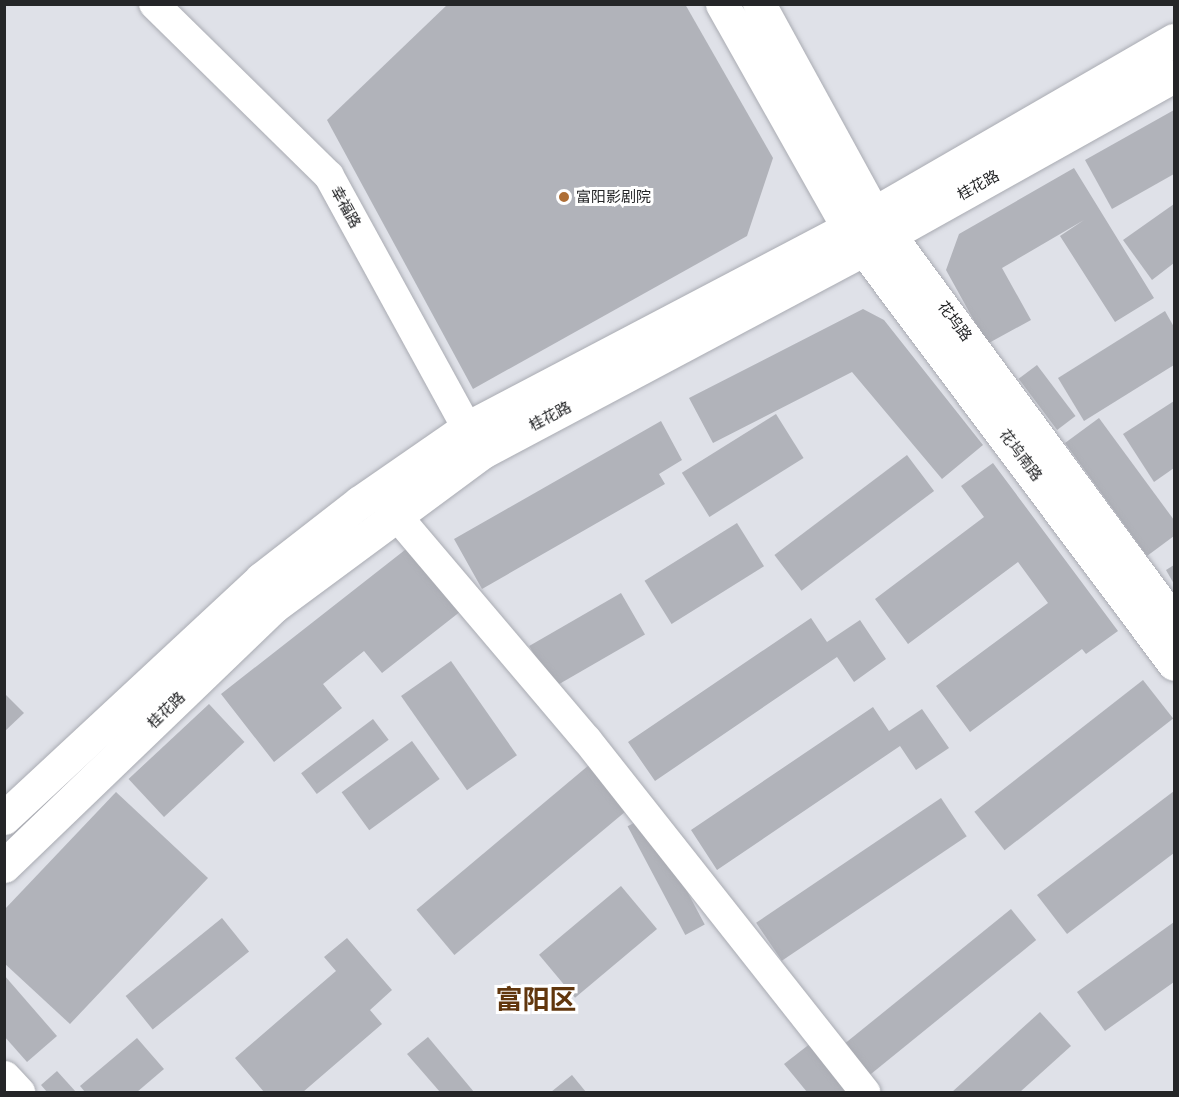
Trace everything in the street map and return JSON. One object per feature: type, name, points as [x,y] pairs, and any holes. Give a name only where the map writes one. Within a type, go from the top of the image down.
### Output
[{"type":"main road","name":"花坞路","points":[[722,4],[869,231],[1174,622]]},
{"type":"main road","name":"花坞路","points":[[759,4],[869,231]]},
{"type":"main road","points":[[869,231],[1174,40]]},
{"type":"main road","name":"桂花路","points":[[4,866],[273,607],[396,515],[474,441],[869,231],[1174,76]]},
{"type":"main road","name":"花坞南路","points":[[869,231],[1174,664]]},
{"type":"main road","points":[[4,819],[261,579],[360,502],[474,441]]},
{"type":"main road","points":[[4,1077],[18,1092]]},
{"type":"street","name":"幸福路","points":[[154,4],[329,176],[474,441]]},
{"type":"street","points":[[396,515],[587,740],[866,1092]]},
{"type":"building","name":"富阳影剧院","points":[[448,4],[685,4],[773,158],[747,236],[473,389],[327,120]]},
{"type":"building","points":[[1174,110],[1174,174],[1112,209],[1085,160]]},
{"type":"building","points":[[1074,168],[1154,298],[1115,322],[1060,236],[1084,220],[1002,268],[1031,320],[987,344],[946,270],[959,234]]},
{"type":"building","points":[[1174,204],[1174,263],[1152,280],[1123,240]]},
{"type":"building","points":[[863,309],[884,320],[983,445],[942,479],[852,372],[713,443],[689,398]]},
{"type":"building","points":[[1165,311],[1174,327],[1174,365],[1084,421],[1058,378]]},
{"type":"building","points":[[1037,365],[1076,416],[1057,430],[1019,379]]},
{"type":"building","points":[[1174,401],[1174,468],[1154,482],[1123,434]]},
{"type":"building","points":[[776,414],[804,458],[709,517],[682,473]]},
{"type":"building","points":[[1099,418],[1174,520],[1174,536],[1147,556],[1065,443]]},
{"type":"building","points":[[661,421],[682,460],[659,474],[665,484],[482,589],[454,539]]},
{"type":"building","points":[[907,455],[934,491],[802,591],[774,555]]},
{"type":"building","points":[[993,463],[1118,631],[1086,654],[1082,649],[970,732],[936,686],[1048,603],[1018,562],[908,644],[875,599],[984,517],[961,486]]},
{"type":"building","points":[[737,523],[764,566],[672,624],[645,581]]},
{"type":"building","points":[[410,546],[461,611],[382,673],[364,651],[323,684],[342,708],[274,762],[221,694]]},
{"type":"building","points":[[1174,565],[1174,584],[1166,570]]},
{"type":"building","points":[[621,593],[645,635],[553,688],[529,646]]},
{"type":"building","points":[[811,618],[827,642],[860,620],[886,659],[854,682],[837,657],[655,781],[628,742]]},
{"type":"building","points":[[451,661],[517,755],[467,790],[401,696]]},
{"type":"building","points":[[1143,680],[1173,719],[1005,850],[974,812]]},
{"type":"building","points":[[4,693],[24,713],[4,732]]},
{"type":"building","points":[[209,704],[244,742],[164,817],[129,779]]},
{"type":"building","points":[[873,707],[889,731],[922,709],[949,748],[916,770],[900,746],[717,870],[691,830]]},
{"type":"building","points":[[373,719],[389,740],[317,794],[301,773]]},
{"type":"building","points":[[412,741],[440,779],[369,830],[342,792]]},
{"type":"building","points":[[595,760],[633,805],[454,955],[417,910]]},
{"type":"building","points":[[1174,791],[1174,853],[1067,934],[1037,895]]},
{"type":"building","points":[[116,792],[208,878],[70,1024],[4,963],[4,910]]},
{"type":"building","points":[[941,798],[967,836],[782,961],[756,923]]},
{"type":"building","points":[[647,816],[705,925],[685,935],[628,826]]},
{"type":"building","points":[[621,886],[657,929],[575,998],[539,955]]},
{"type":"building","points":[[1011,909],[1036,940],[869,1075],[844,1044]]},
{"type":"building","points":[[222,918],[249,951],[153,1029],[126,996]]},
{"type":"building","points":[[1174,922],[1174,982],[1105,1031],[1077,992]]},
{"type":"building","points":[[347,938],[392,990],[370,1010],[382,1024],[303,1092],[264,1092],[235,1058],[336,971],[324,957]]},
{"type":"building","points":[[4,975],[57,1036],[27,1062],[4,1036]]},
{"type":"building","points":[[1040,1012],[1071,1046],[1020,1092],[952,1092]]},
{"type":"building","points":[[428,1037],[474,1092],[440,1092],[407,1054]]},
{"type":"building","points":[[137,1038],[164,1069],[137,1092],[85,1092],[80,1086]]},
{"type":"building","points":[[811,1043],[850,1092],[807,1092],[784,1064]]},
{"type":"building","points":[[57,1071],[76,1092],[47,1092],[41,1085]]},
{"type":"building","points":[[572,1075],[586,1092],[551,1092]]},
{"type":"place","name":"富阳影剧院","points":[[564,197]]},
{"type":"district","name":"富阳区","points":[[536,1000]]}]
